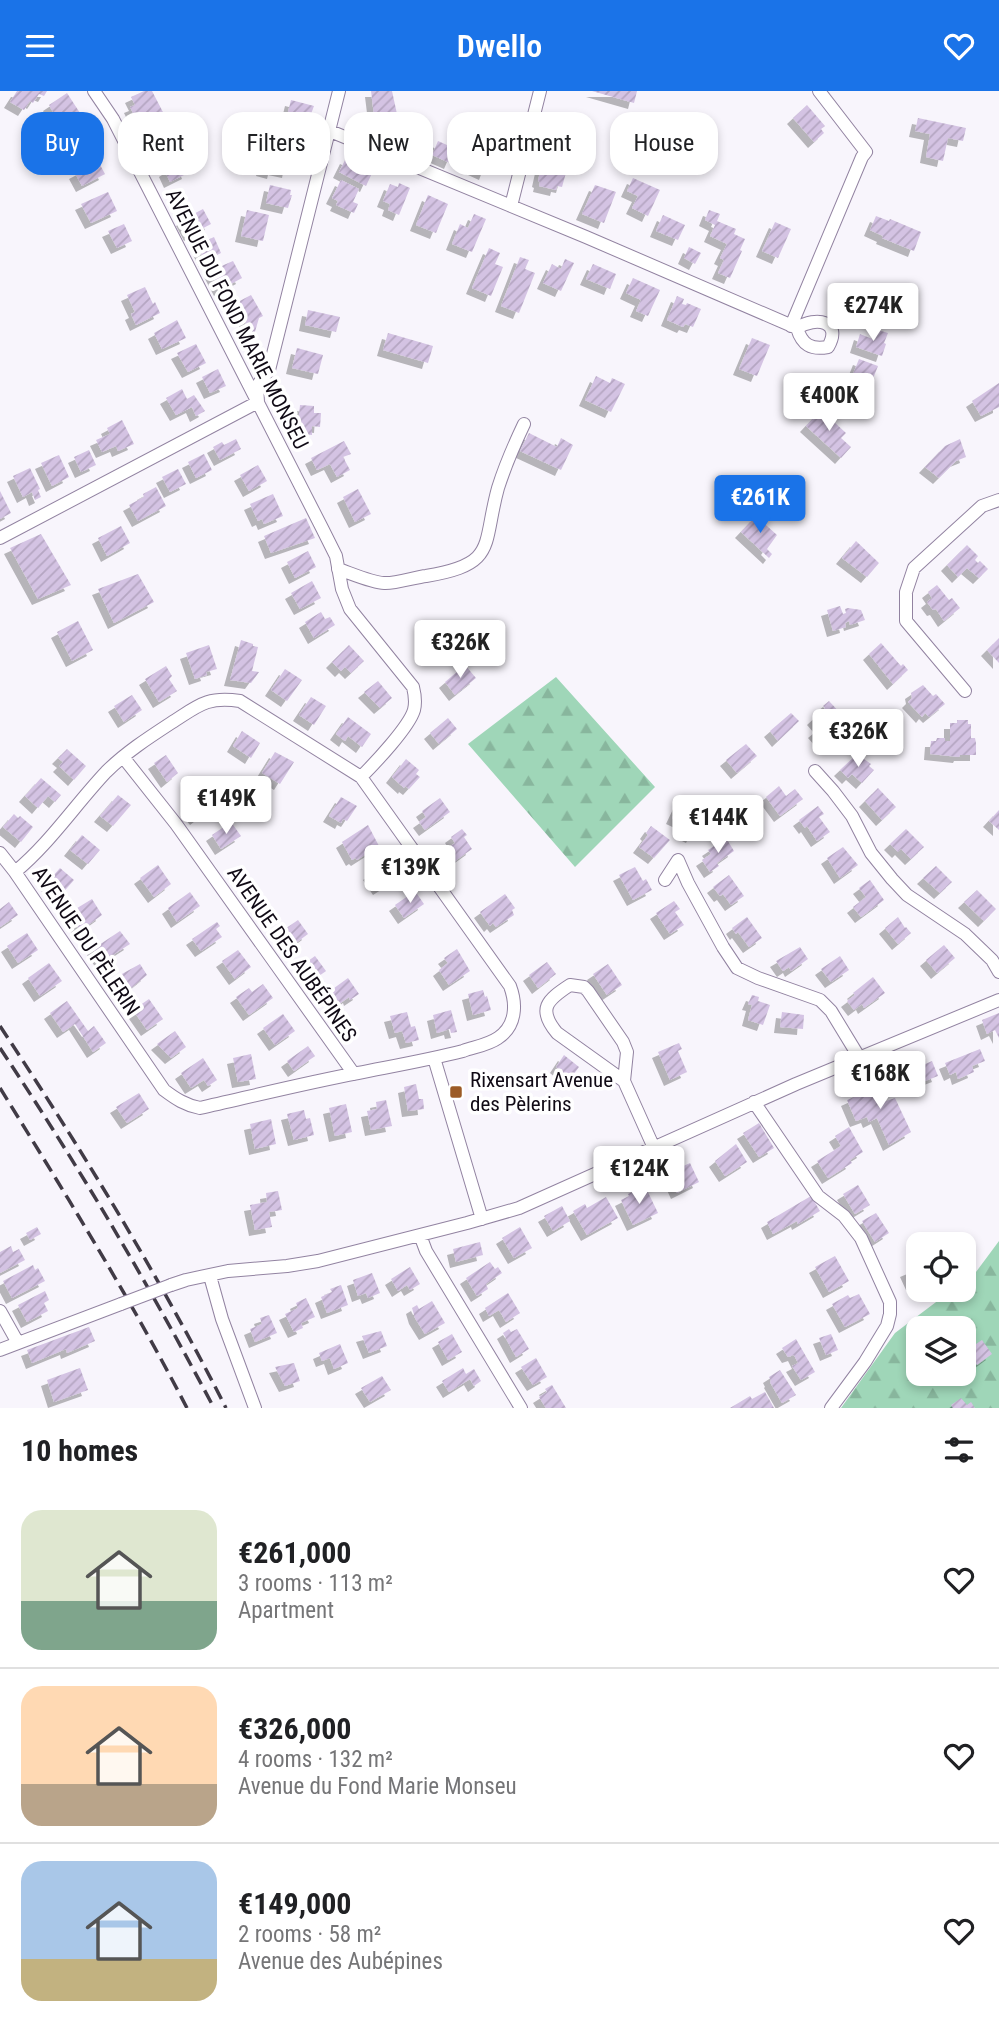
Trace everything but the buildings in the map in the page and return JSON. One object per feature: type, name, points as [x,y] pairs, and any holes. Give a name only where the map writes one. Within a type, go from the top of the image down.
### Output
[{"type":"street","name":"AVENUE DU FOND MARIE MONSEU","points":[[94,91],[113,119],[336,556],[342,589],[350,609],[413,687],[416,701],[414,713],[382,756],[361,777]]},
{"type":"street","points":[[339,91],[330,131],[794,327],[866,152],[819,91]]},
{"type":"street","points":[[512,206],[541,91]]},
{"type":"street","points":[[0,538],[258,402],[257,386],[269,370],[319,175]]},
{"type":"street","points":[[338,569],[385,583],[450,572],[477,558],[489,538],[498,490],[524,424]]},
{"type":"street","points":[[965,691],[906,621],[906,592],[914,568],[982,506],[999,500]]},
{"type":"street","name":"AVENUE DU PÈLERIN","points":[[361,777],[240,701],[206,701],[137,745],[123,757],[32,858],[15,872],[164,1090],[178,1101],[200,1108],[434,1058]]},
{"type":"street","name":"AVENUE DES AUBÉPINES","points":[[123,757],[176,824],[354,1074]]},
{"type":"street","points":[[815,771],[852,816],[871,853],[906,895],[965,934],[992,960],[999,972]]},
{"type":"street","points":[[361,777],[510,986],[514,997],[515,1012],[512,1021],[496,1040],[434,1058],[482,1219]]},
{"type":"street","points":[[0,853],[15,872]]},
{"type":"street","points":[[665,880],[678,860],[723,947],[737,968],[820,1000],[831,1011],[859,1057]]},
{"type":"street","points":[[624,1081],[557,1033],[549,1023],[545,1010],[548,1004],[570,985],[578,985],[588,991],[623,1042],[627,1052],[624,1081],[654,1148]]},
{"type":"street","points":[[0,1350],[186,1280],[228,1271],[318,1261],[482,1219],[536,1202],[754,1102],[999,999]]},
{"type":"street","points":[[754,1102],[818,1196],[844,1216],[861,1238],[890,1302],[887,1327],[831,1408]]},
{"type":"street","points":[[421,1235],[426,1251],[521,1408]]},
{"type":"street","points":[[210,1276],[222,1319],[255,1408]]},
{"type":"street","points":[[0,1311],[18,1343]]},
{"type":"green space","points":[[556,677],[655,787],[575,867],[468,744]]},
{"type":"green space","points":[[999,1241],[999,1408],[841,1408],[895,1333],[906,1325],[906,1386],[976,1386],[976,1316],[918,1316],[936,1302],[976,1302],[976,1272]]},
{"type":"railway","points":[[0,1026],[119,1214],[226,1408]]},
{"type":"railway","points":[[0,1048],[112,1226],[214,1408]]},
{"type":"railway","points":[[0,1088],[120,1286],[187,1408]]},
{"type":"place","name":"Rixensart Avenue des Pèlerins","points":[[456,1092]]}]
